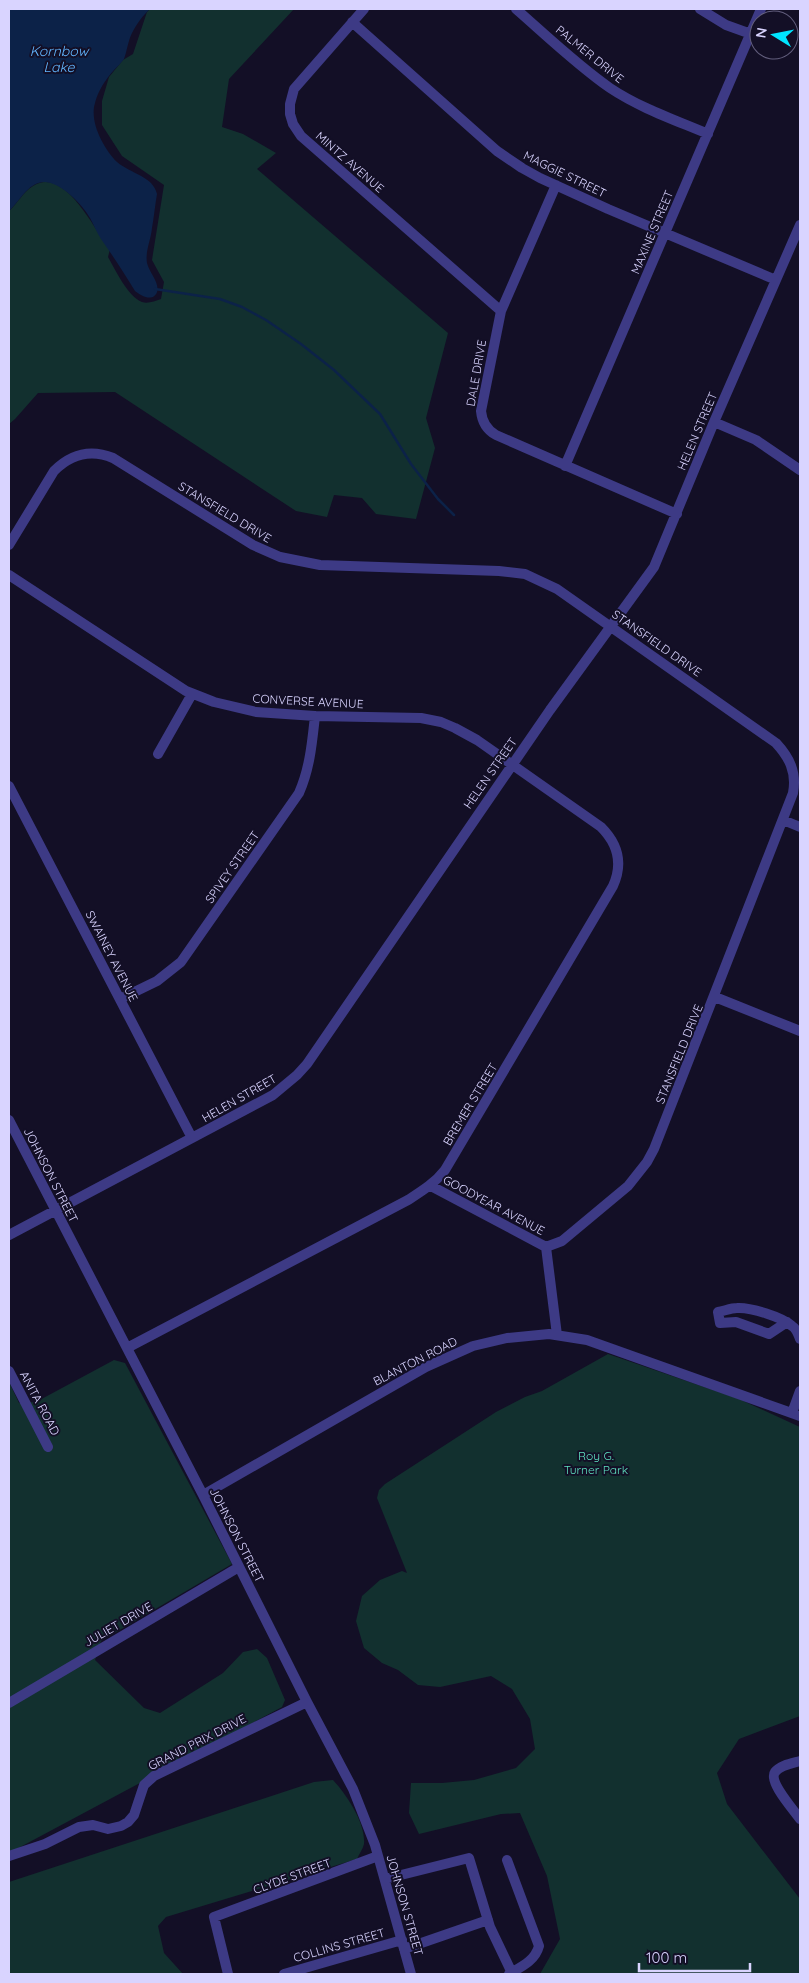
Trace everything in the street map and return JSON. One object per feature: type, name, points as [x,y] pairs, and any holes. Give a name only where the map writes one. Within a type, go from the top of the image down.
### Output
[{"type":"street","name":"MINTZ AVENUE","points":[[364,9],[296,85],[290,104],[293,124],[301,136],[501,311]]},
{"type":"street","name":"PALMER DRIVE","points":[[516,9],[609,88],[636,103],[708,134]]},
{"type":"street","points":[[700,9],[726,25],[749,33]]},
{"type":"street","name":"MAGGIE STREET","points":[[352,22],[497,151],[522,168],[608,209],[776,280]]},
{"type":"street","name":"MAXINE STREET","points":[[565,466],[749,39]]},
{"type":"street","name":"DALE DRIVE","points":[[556,185],[501,311],[481,411],[483,421],[496,436],[677,514]]},
{"type":"street","name":"HELEN STREET","points":[[9,1235],[274,1095],[307,1064],[511,765],[654,567],[714,422],[800,224]]},
{"type":"street","points":[[714,422],[756,440],[800,470]]},
{"type":"street","name":"STANSFIELD DRIVE","points":[[9,545],[54,471],[61,464],[79,454],[99,453],[113,458],[252,545],[280,557],[320,565],[499,571],[525,574],[557,589],[612,626],[776,743],[783,750],[791,763],[794,778],[793,793],[654,1149],[647,1162],[628,1186],[562,1241],[546,1247]]},
{"type":"street","name":"CONVERSE AVENUE","points":[[9,575],[192,694],[214,702],[256,712],[315,716],[426,719],[469,734],[511,765]]},
{"type":"street","points":[[158,754],[192,694]]},
{"type":"street","name":"SPIVEY STREET","points":[[120,999],[166,975],[181,962],[299,793],[312,754],[315,716]]},
{"type":"street","name":"BREMER STREET","points":[[127,1348],[408,1200],[431,1186],[445,1170],[613,886],[619,867],[617,852],[608,834],[511,765]]},
{"type":"street","name":"SWAINEY AVENUE","points":[[9,786],[192,1138]]},
{"type":"street","points":[[783,820],[800,827]]},
{"type":"street","points":[[714,997],[800,1031]]},
{"type":"street","name":"JOHNSON STREET","points":[[9,1120],[353,1789],[378,1856],[411,1974]]},
{"type":"street","name":"GOODYEAR AVENUE","points":[[431,1186],[546,1247],[557,1335]]},
{"type":"street","points":[[787,1322],[769,1334],[736,1322],[720,1323],[718,1312],[737,1308],[770,1315],[787,1322],[796,1330],[800,1339]]},
{"type":"street","name":"BLANTON ROAD","points":[[203,1495],[426,1367],[449,1356],[492,1341],[516,1337],[557,1335],[587,1340],[796,1414]]},
{"type":"street","name":"ANITA ROAD","points":[[9,1371],[48,1447]]},
{"type":"street","points":[[796,1414],[800,1391]]},
{"type":"street","name":"JULIET DRIVE","points":[[9,1703],[240,1567]]},
{"type":"street","name":"GRAND PRIX DRIVE","points":[[9,1856],[45,1844],[79,1827],[92,1825],[108,1829],[121,1826],[134,1815],[144,1785],[154,1776],[307,1702]]},
{"type":"street","points":[[800,1761],[780,1768],[775,1772],[774,1776],[776,1786],[800,1818]]},
{"type":"street","name":"CLYDE STREET","points":[[228,1974],[214,1917],[378,1856]]},
{"type":"street","points":[[385,1879],[469,1858],[488,1920],[510,1974],[532,1959],[536,1954],[538,1946],[519,1889],[506,1860]]},
{"type":"street","name":"COLLINS STREET","points":[[284,1974],[488,1920]]},
{"type":"green space","points":[[150,9],[294,9],[229,79],[222,127],[243,134],[276,153],[257,169],[448,333],[426,418],[435,448],[416,519],[376,514],[362,498],[334,495],[327,517],[296,511],[115,392],[38,393],[9,424],[9,211],[29,189],[45,182],[56,185],[67,192],[78,203],[110,249],[108,257],[122,282],[132,295],[144,303],[161,299],[164,282],[152,260],[164,185],[122,156],[102,125],[102,101],[109,77],[123,60],[133,54],[147,12]]},
{"type":"green space","name":"Roy G. Turner Park","points":[[608,1354],[739,1399],[800,1427],[800,1716],[739,1739],[717,1773],[727,1804],[800,1899],[800,1974],[540,1974],[560,1939],[547,1876],[520,1813],[501,1814],[419,1834],[409,1813],[411,1783],[474,1780],[516,1768],[535,1749],[530,1719],[512,1689],[491,1676],[440,1687],[418,1685],[398,1670],[382,1663],[364,1648],[356,1621],[362,1596],[380,1580],[402,1571],[407,1573],[377,1498],[379,1490],[385,1484],[496,1412],[525,1397],[542,1391]]},
{"type":"green space","points":[[114,1360],[125,1363],[232,1564],[101,1641],[95,1660],[144,1708],[160,1713],[223,1673],[243,1652],[257,1649],[267,1658],[285,1700],[282,1707],[9,1853],[9,1382],[19,1403],[36,1402]]},
{"type":"green space","points":[[333,1780],[354,1809],[362,1827],[364,1844],[357,1859],[166,1917],[158,1926],[164,1953],[183,1974],[9,1974],[9,1882],[314,1782]]},
{"type":"water","name":"Kornbow Lake","points":[[9,9],[150,9],[132,33],[124,59],[102,86],[96,99],[94,118],[99,135],[112,157],[151,183],[157,194],[147,250],[147,263],[158,289],[153,297],[146,297],[135,291],[100,237],[87,213],[77,201],[57,185],[43,182],[38,183],[28,189],[9,211]]},
{"type":"waterway","points":[[155,289],[220,299],[242,307],[266,320],[301,344],[334,370],[380,414],[411,464],[438,499],[454,515]]}]
